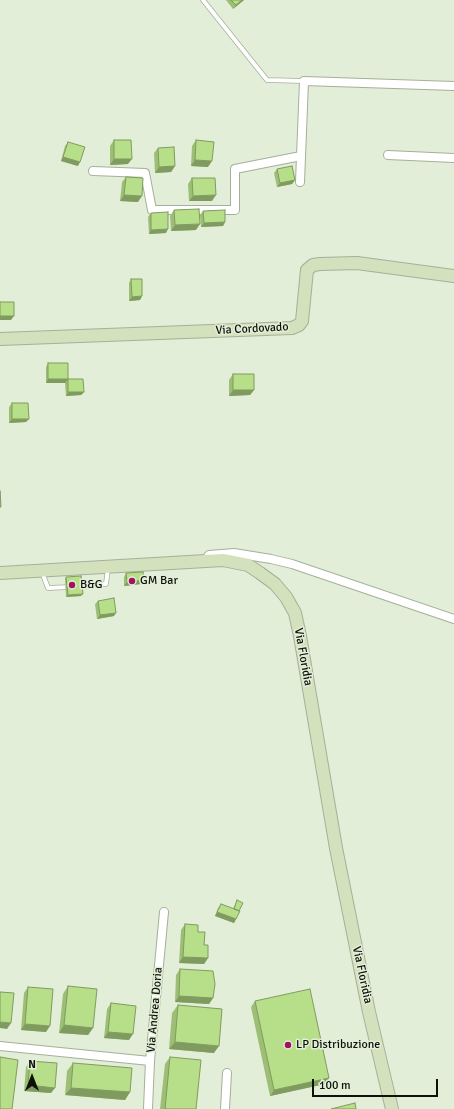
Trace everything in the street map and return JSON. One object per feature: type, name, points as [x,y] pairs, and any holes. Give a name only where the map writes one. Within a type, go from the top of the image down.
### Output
[{"type":"street","points":[[300,182],[304,81],[454,86]]},
{"type":"street","points":[[388,155],[454,158]]},
{"type":"street","points":[[93,171],[145,174],[152,210],[235,210],[235,169],[300,156]]},
{"type":"street","name":"Via Cordovado","points":[[0,338],[292,328],[299,325],[302,320],[307,270],[313,265],[320,264],[358,263],[454,276]]},
{"type":"street","points":[[205,560],[209,554],[234,553],[278,560],[454,619]]},
{"type":"street","name":"Via Floridia","points":[[0,573],[42,572],[223,560],[248,565],[260,572],[275,584],[286,597],[295,613],[336,848],[369,1012],[392,1109]]},
{"type":"street","name":"Via Andrea Doria","points":[[148,1109],[150,1061],[164,912]]},
{"type":"street","points":[[0,1046],[150,1061]]},
{"type":"street","points":[[225,1109],[227,1073]]},
{"type":"lane","points":[[203,0],[267,80],[304,81]]},
{"type":"lane","points":[[42,572],[48,588],[106,584],[108,568]]},
{"type":"building","points":[[231,0],[242,0],[236,5]]},
{"type":"building","points":[[114,140],[131,140],[132,159],[114,159]]},
{"type":"building","points":[[196,140],[214,142],[212,161],[195,160]]},
{"type":"building","points":[[68,142],[85,147],[80,162],[63,157]]},
{"type":"building","points":[[174,147],[175,166],[159,167],[158,148]]},
{"type":"building","points":[[292,166],[295,180],[280,183],[277,169]]},
{"type":"building","points":[[126,177],[143,178],[142,196],[124,195]]},
{"type":"building","points":[[192,178],[215,178],[216,195],[193,196]]},
{"type":"building","points":[[199,209],[200,224],[175,225],[174,210]]},
{"type":"building","points":[[225,210],[225,222],[204,223],[203,211]]},
{"type":"building","points":[[168,212],[168,229],[151,230],[151,213]]},
{"type":"building","points":[[131,279],[142,279],[142,296],[132,297]]},
{"type":"building","points":[[0,302],[14,302],[14,316],[0,316]]},
{"type":"building","points":[[48,363],[68,363],[68,379],[48,379]]},
{"type":"building","points":[[233,374],[254,374],[254,390],[233,390]]},
{"type":"building","points":[[68,379],[83,379],[84,392],[68,392]]},
{"type":"building","points":[[12,403],[28,403],[29,419],[12,419]]},
{"type":"building","points":[[143,572],[144,580],[127,582],[126,573]]},
{"type":"building","points":[[81,576],[83,594],[68,595],[66,577]]},
{"type":"building","points":[[114,598],[116,613],[100,615],[98,601]]},
{"type":"building","points":[[237,900],[243,903],[239,911],[234,909]]},
{"type":"building","points":[[221,904],[240,911],[236,919],[217,912]]},
{"type":"building","points":[[185,924],[198,925],[198,932],[205,932],[204,945],[208,945],[208,958],[183,957]]},
{"type":"building","points":[[180,969],[213,971],[215,984],[213,998],[179,996]]},
{"type":"building","points":[[68,986],[97,989],[93,1028],[64,1025]]},
{"type":"building","points":[[28,987],[53,989],[50,1026],[25,1024]]},
{"type":"building","name":"LP Distribuzione","points":[[310,989],[329,1078],[274,1090],[255,1001]]},
{"type":"building","points":[[0,992],[14,993],[11,1023],[0,1022]]},
{"type":"building","points":[[111,1003],[136,1006],[133,1034],[108,1032]]},
{"type":"building","points":[[178,1005],[222,1009],[219,1046],[175,1042]]},
{"type":"building","points":[[0,1057],[18,1060],[12,1109],[0,1109]]},
{"type":"building","points":[[170,1057],[201,1060],[196,1109],[165,1109]]},
{"type":"building","points":[[30,1061],[57,1063],[55,1088],[28,1085]]},
{"type":"building","points":[[73,1063],[132,1068],[130,1092],[71,1088]]},
{"type":"building","points":[[355,1103],[356,1109],[331,1109]]},
{"type":"place","name":"GM Bar","points":[[132,581]]},
{"type":"place","name":"B&G","points":[[72,585]]},
{"type":"place","name":"LP Distribuzione","points":[[288,1045]]}]
